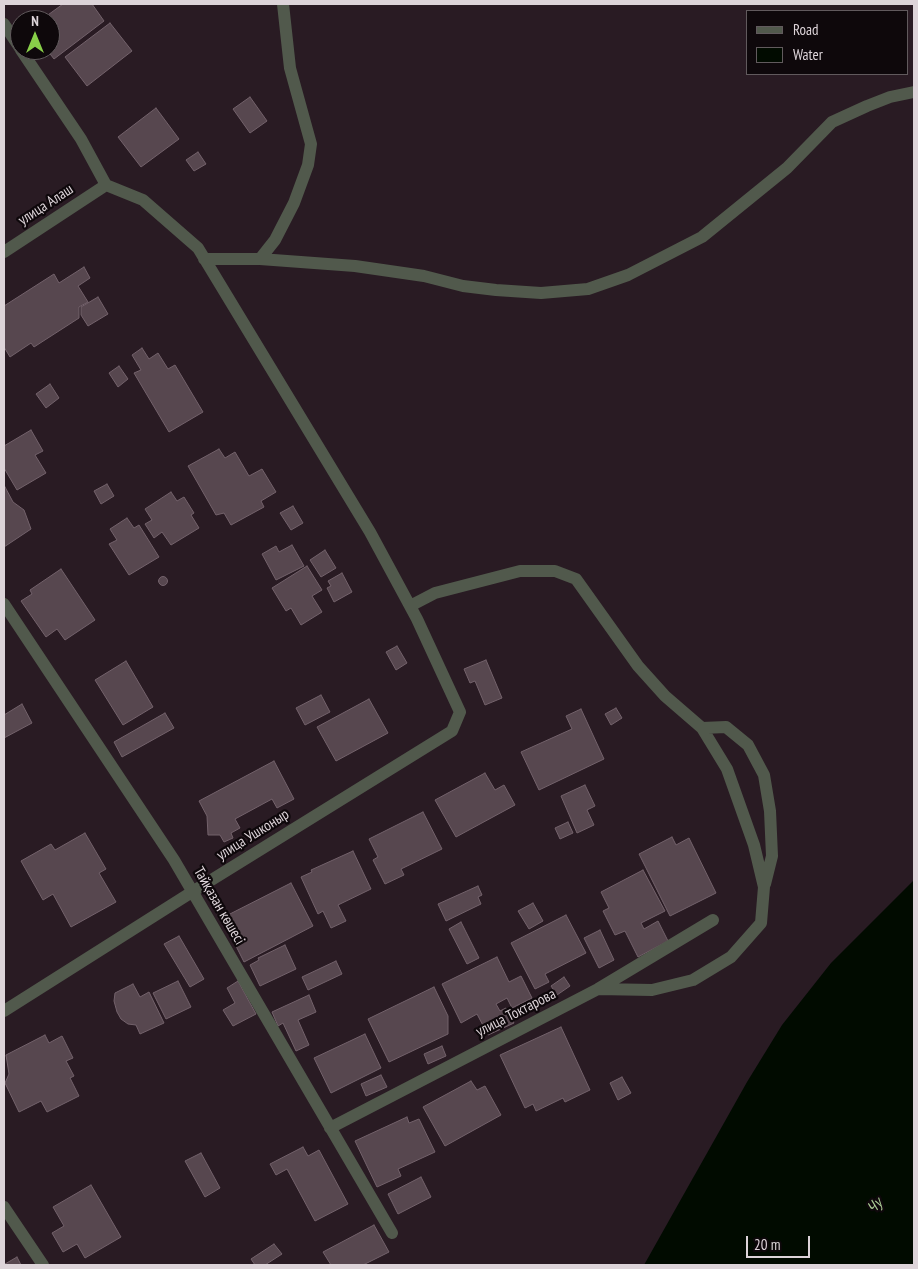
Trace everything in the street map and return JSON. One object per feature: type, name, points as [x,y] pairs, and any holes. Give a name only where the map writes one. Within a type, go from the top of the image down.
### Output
[{"type":"street","points":[[260,259],[276,240],[294,203],[308,165],[311,144],[290,68],[284,4]]},
{"type":"street","points":[[28,60],[81,139],[106,185],[143,200],[198,248],[370,532],[410,606],[435,593],[520,570],[555,570],[576,579],[638,666],[665,696],[702,728],[728,769],[754,845],[764,887]]},
{"type":"street","points":[[204,259],[260,259],[355,266],[424,276],[463,286],[496,290],[541,293],[588,288],[628,275],[702,237],[787,168],[832,122],[890,97],[914,92]]},
{"type":"street","name":"улица Алаш","points":[[4,252],[106,185]]},
{"type":"street","name":"Тайқазан көшесі","points":[[4,604],[174,860],[392,1233]]},
{"type":"street","name":"улица Ушконыр","points":[[4,1011],[452,731],[460,712],[410,606]]},
{"type":"street","points":[[598,989],[652,990],[693,980],[731,957],[761,923],[764,887],[772,856],[770,811],[764,775],[748,744],[726,727],[702,728]]},
{"type":"street","name":"улица Токтарова","points":[[330,1128],[598,989],[713,920]]},
{"type":"street","points":[[4,1207],[43,1265]]},
{"type":"water","name":"Чу","points":[[914,880],[914,1265],[644,1265],[747,1082],[782,1025],[831,963]]},
{"type":"building","points":[[63,4],[92,4],[104,21],[60,54],[60,10],[55,10]]},
{"type":"building","points":[[110,23],[132,51],[87,86],[65,57]]},
{"type":"building","points":[[250,97],[267,121],[250,133],[233,109]]},
{"type":"building","points":[[156,108],[179,139],[141,167],[118,137]]},
{"type":"building","points":[[198,152],[206,164],[194,171],[186,160]]},
{"type":"building","points":[[84,267],[90,278],[78,286],[88,302],[79,307],[79,318],[34,347],[31,343],[10,357],[4,347],[4,306],[54,274],[59,283]]},
{"type":"building","points":[[98,297],[108,314],[88,326],[81,315],[81,307]]},
{"type":"building","points":[[142,348],[149,359],[158,353],[168,369],[175,365],[203,412],[169,432],[134,373],[141,370],[132,355]]},
{"type":"building","points":[[119,366],[128,379],[118,387],[109,373]]},
{"type":"building","points":[[50,384],[59,398],[46,408],[36,394]]},
{"type":"building","points":[[31,430],[43,451],[35,455],[46,473],[17,490],[4,468],[4,446]]},
{"type":"building","points":[[219,449],[225,458],[235,452],[249,476],[262,469],[276,492],[261,501],[264,507],[231,525],[224,513],[216,515],[188,466]]},
{"type":"building","points":[[107,484],[114,496],[101,504],[94,491]]},
{"type":"building","points":[[4,485],[13,502],[24,510],[31,529],[4,547]]},
{"type":"building","points":[[171,492],[177,501],[184,497],[194,513],[191,515],[199,528],[171,545],[162,532],[154,538],[145,524],[152,520],[145,509]]},
{"type":"building","points":[[293,506],[303,523],[291,530],[280,513]]},
{"type":"building","points":[[127,518],[134,528],[139,525],[159,557],[129,575],[109,544],[117,540],[110,529]]},
{"type":"building","points":[[292,545],[304,566],[276,580],[262,554],[276,546],[279,552]]},
{"type":"building","points":[[325,550],[336,568],[321,577],[310,560]]},
{"type":"building","points":[[307,566],[322,590],[312,596],[322,612],[301,625],[291,608],[286,611],[272,588]]},
{"type":"building","points":[[61,569],[95,620],[65,640],[57,629],[46,637],[21,601],[32,594],[30,590]]},
{"type":"building","points":[[342,573],[352,592],[334,602],[327,588],[331,586],[328,581]]},
{"type":"building","points":[[163,576],[168,581],[163,586],[158,581]]},
{"type":"building","points":[[397,646],[407,663],[396,670],[386,652]]},
{"type":"building","points":[[486,660],[502,698],[485,705],[475,681],[470,683],[464,669]]},
{"type":"building","points":[[126,661],[153,707],[123,725],[95,680]]},
{"type":"building","points":[[321,695],[330,712],[305,725],[296,708]]},
{"type":"building","points":[[369,699],[388,733],[336,761],[317,727]]},
{"type":"building","points":[[22,704],[32,723],[4,738],[4,715]]},
{"type":"building","points":[[616,708],[622,718],[611,725],[605,714]]},
{"type":"building","points":[[581,709],[604,759],[539,790],[521,752],[572,729],[566,716]]},
{"type":"building","points":[[165,713],[174,728],[122,757],[114,742]]},
{"type":"building","points":[[274,761],[294,799],[277,808],[272,799],[235,819],[240,828],[231,833],[233,838],[224,842],[220,835],[208,835],[207,816],[199,801]]},
{"type":"building","points":[[485,773],[495,790],[504,785],[515,805],[456,837],[435,800]]},
{"type":"building","points":[[585,785],[595,806],[587,810],[594,825],[577,833],[561,796]]},
{"type":"building","points":[[423,812],[442,849],[401,869],[404,875],[385,884],[373,860],[378,857],[369,839]]},
{"type":"building","points":[[568,822],[573,833],[560,839],[555,828]]},
{"type":"building","points":[[85,833],[106,869],[99,873],[116,902],[71,927],[53,894],[43,900],[21,861],[51,844],[55,850]]},
{"type":"building","points":[[672,837],[676,845],[689,838],[716,893],[670,916],[639,854]]},
{"type":"building","points":[[353,851],[371,889],[338,905],[346,921],[331,928],[323,911],[318,914],[301,877],[312,872],[311,870]]},
{"type":"building","points":[[643,870],[665,911],[641,923],[644,929],[658,921],[668,941],[638,957],[625,931],[615,935],[603,911],[609,908],[601,892]]},
{"type":"building","points":[[291,883],[313,926],[244,962],[222,918]]},
{"type":"building","points":[[478,886],[482,895],[478,897],[481,904],[446,921],[438,904]]},
{"type":"building","points":[[533,903],[543,921],[529,929],[518,911]]},
{"type":"building","points":[[566,915],[586,953],[545,974],[549,982],[535,989],[511,943]]},
{"type":"building","points":[[461,922],[479,958],[467,964],[449,929]]},
{"type":"building","points":[[600,930],[614,960],[599,968],[584,938]]},
{"type":"building","points":[[179,936],[204,979],[190,987],[164,944]]},
{"type":"building","points":[[285,945],[296,969],[260,986],[250,965],[259,960],[258,958]]},
{"type":"building","points":[[497,957],[509,982],[521,976],[532,998],[512,1008],[507,998],[496,1004],[500,1011],[506,1008],[514,1023],[488,1035],[477,1014],[461,1023],[442,984]]},
{"type":"building","points":[[336,961],[342,974],[308,990],[302,977]]},
{"type":"building","points":[[564,977],[570,986],[557,995],[551,986]]},
{"type":"building","points":[[178,981],[191,1007],[166,1019],[153,993]]},
{"type":"building","points":[[238,981],[256,1014],[233,1026],[223,1010],[235,1003],[227,988]]},
{"type":"building","points":[[133,984],[140,997],[149,992],[164,1023],[140,1034],[136,1025],[128,1024],[121,1019],[114,1001],[115,993]]},
{"type":"building","points":[[434,987],[448,1016],[448,1034],[389,1062],[368,1019]]},
{"type":"building","points":[[309,995],[316,1012],[298,1020],[309,1045],[296,1051],[283,1023],[278,1026],[272,1012]]},
{"type":"building","points":[[561,1027],[590,1090],[565,1102],[563,1098],[536,1111],[533,1104],[525,1108],[500,1055]]},
{"type":"building","points":[[365,1034],[381,1068],[331,1093],[314,1058]]},
{"type":"building","points":[[45,1035],[49,1043],[62,1036],[73,1058],[66,1061],[74,1076],[70,1078],[79,1096],[47,1112],[41,1101],[19,1112],[5,1083],[9,1074],[6,1055]]},
{"type":"building","points":[[442,1046],[446,1056],[428,1064],[424,1054]]},
{"type":"building","points":[[381,1075],[387,1087],[366,1096],[361,1084]]},
{"type":"building","points":[[622,1077],[631,1093],[618,1100],[610,1083]]},
{"type":"building","points":[[471,1081],[477,1090],[485,1086],[501,1115],[445,1146],[423,1107]]},
{"type":"building","points":[[407,1117],[409,1123],[419,1119],[435,1152],[398,1169],[401,1176],[377,1187],[355,1141]]},
{"type":"building","points":[[303,1147],[308,1156],[319,1150],[348,1204],[315,1221],[287,1169],[276,1175],[270,1164]]},
{"type":"building","points":[[201,1153],[220,1188],[205,1197],[185,1161]]},
{"type":"building","points":[[421,1177],[431,1197],[398,1214],[388,1194]]},
{"type":"building","points":[[91,1185],[121,1237],[85,1258],[77,1244],[63,1252],[52,1233],[64,1226],[53,1207]]},
{"type":"building","points":[[374,1225],[389,1252],[363,1265],[331,1265],[323,1252]]},
{"type":"building","points":[[274,1244],[282,1254],[265,1265],[255,1265],[251,1259]]},
{"type":"building","points":[[17,1257],[21,1265],[4,1265],[4,1262],[5,1264]]}]
